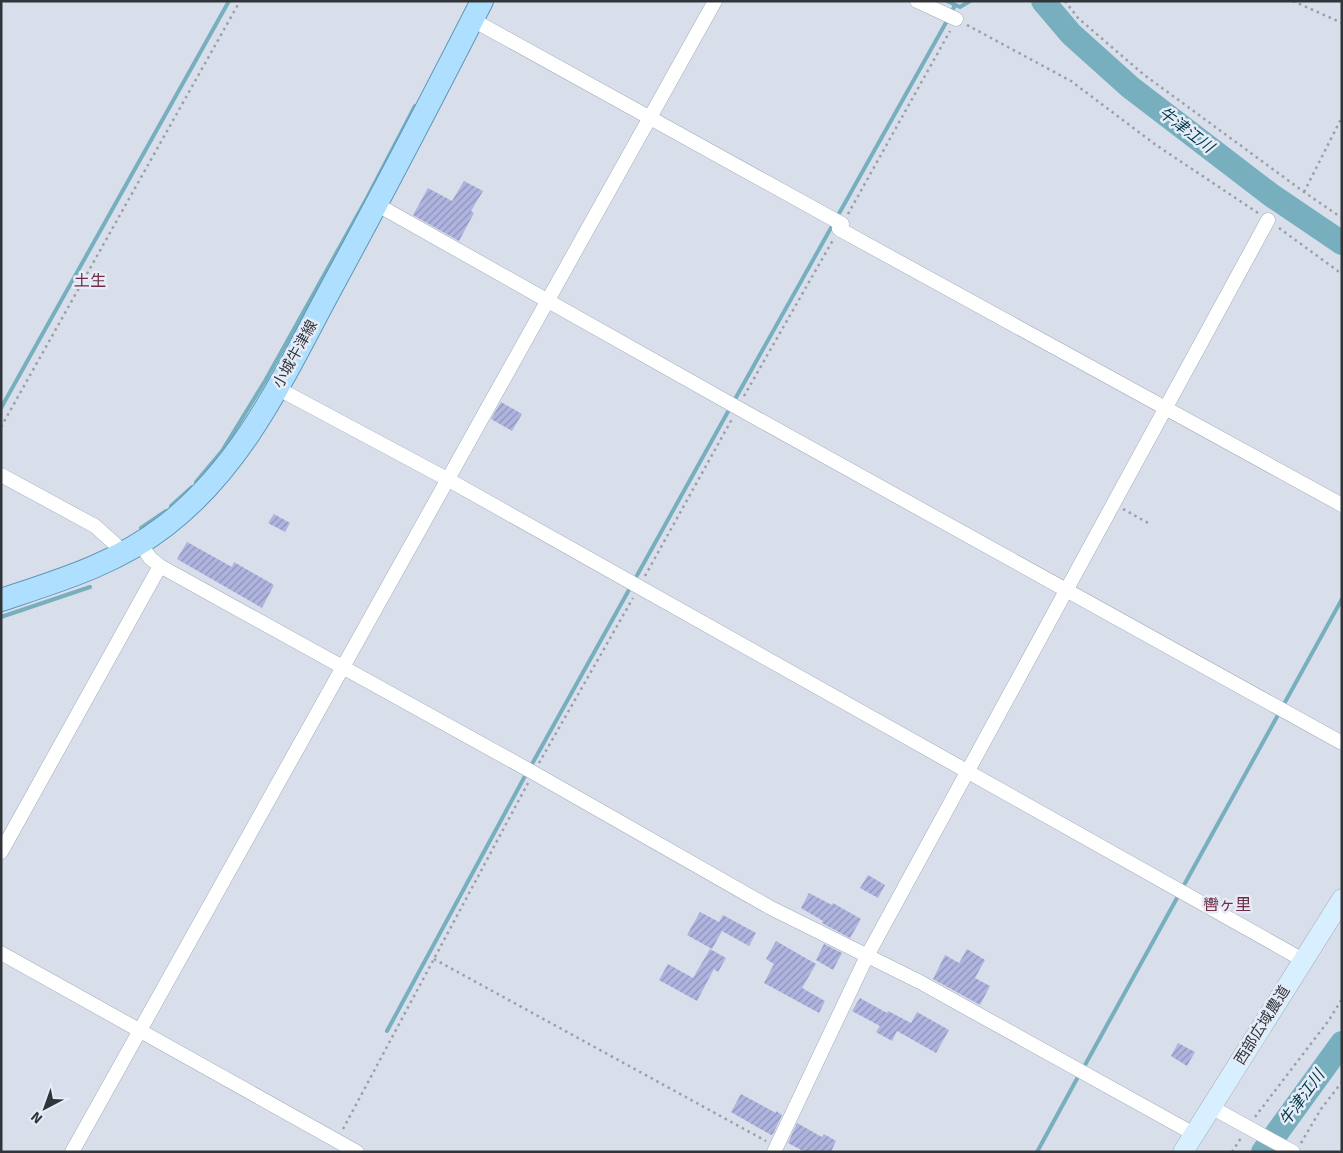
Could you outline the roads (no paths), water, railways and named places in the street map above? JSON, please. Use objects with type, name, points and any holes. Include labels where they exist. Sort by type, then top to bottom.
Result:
[{"type":"main road","name":"小城牛津線","points":[[1,600],[84,572],[131,549],[164,528],[204,492],[228,465],[250,434],[277,388],[478,10]]},
{"type":"street","points":[[72,1152],[715,1]]},
{"type":"street","points":[[917,1],[950,16]]},
{"type":"street","points":[[478,10],[650,117],[837,224],[1342,505]]},
{"type":"street","points":[[376,204],[1342,743]]},
{"type":"street","points":[[775,1150],[867,956],[966,772],[1167,409],[1268,220]]},
{"type":"street","points":[[277,388],[447,479],[1303,960]]},
{"type":"street","points":[[1,475],[95,526],[114,544],[131,549],[150,558],[160,566],[771,908],[920,982],[1194,1134]]},
{"type":"street","points":[[1,852],[160,566]]},
{"type":"street","name":"西部広域農道","points":[[1183,1152],[1342,899]]},
{"type":"street","points":[[1,952],[357,1152]]},
{"type":"street","points":[[1211,1107],[1248,1127],[1297,1147]]},
{"type":"waterway","points":[[1,408],[229,1]]},
{"type":"waterway","points":[[947,1],[960,7],[970,1]]},
{"type":"waterway","name":"牛津江川","points":[[1043,1],[1071,34],[1130,87],[1271,195],[1342,243]]},
{"type":"waterway","points":[[951,13],[955,5]]},
{"type":"waterway","points":[[734,401],[948,19]]},
{"type":"waterway","points":[[196,482],[222,451],[265,381],[367,198],[415,106]]},
{"type":"waterway","points":[[635,579],[730,408]]},
{"type":"waterway","points":[[171,506],[192,487]]},
{"type":"waterway","points":[[141,528],[166,511]]},
{"type":"waterway","points":[[1,617],[90,587]]},
{"type":"waterway","points":[[532,764],[630,588]]},
{"type":"waterway","points":[[1284,704],[1342,599]]},
{"type":"waterway","points":[[1184,885],[1278,715]]},
{"type":"waterway","points":[[387,1031],[525,776]]},
{"type":"waterway","points":[[1085,1065],[1177,898]]},
{"type":"waterway","name":"牛津江川","points":[[1263,1152],[1342,1043]]},
{"type":"waterway","points":[[1037,1152],[1079,1075]]},
{"type":"district","name":"土生","points":[[90,281]]},
{"type":"district","name":"轡ヶ里","points":[[1227,905]]}]
